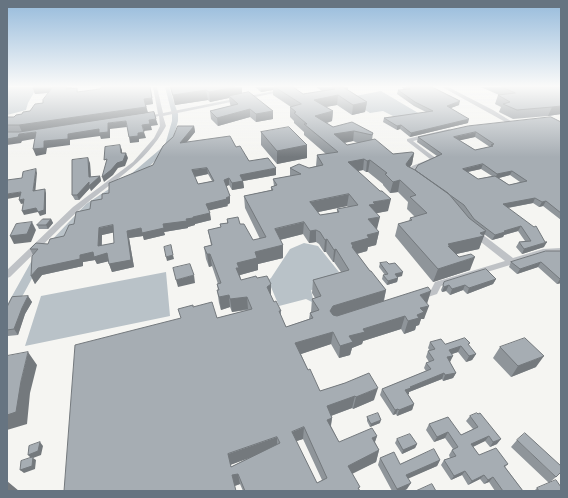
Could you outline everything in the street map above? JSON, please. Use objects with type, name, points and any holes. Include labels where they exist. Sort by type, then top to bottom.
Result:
[{"type":"street","points":[[7,275],[76,209],[143,155],[163,126],[163,110]]},
{"type":"street","points":[[139,118],[188,110]]},
{"type":"street","points":[[490,110],[514,123],[500,124]]},
{"type":"street","points":[[415,179],[408,176],[414,167],[434,159],[409,140],[455,130]]},
{"type":"street","points":[[468,227],[511,261]]},
{"type":"street","points":[[415,298],[434,292],[438,284],[543,252],[561,251]]},
{"type":"shaded area","points":[[7,110],[25,110],[7,115]]},
{"type":"shaded area","points":[[365,110],[414,110],[420,114],[397,118],[383,111],[370,113]]},
{"type":"shaded area","points":[[304,243],[318,246],[339,272],[318,282],[325,288],[311,290],[314,303],[306,299],[279,306],[268,280],[271,278],[290,249]]},
{"type":"shaded area","points":[[166,272],[170,316],[25,346],[41,296]]},
{"type":"building","points":[[123,110],[19,125],[7,125],[7,117],[14,117],[22,114],[23,112]]},
{"type":"building","points":[[213,110],[245,110],[217,118],[210,111]]},
{"type":"building","points":[[251,110],[273,111],[256,114]]},
{"type":"building","points":[[294,110],[332,110],[333,111],[315,116],[333,127],[352,122],[373,133],[372,135],[354,131],[334,134],[347,145],[375,139],[393,154],[414,153],[406,164],[407,166],[448,193],[469,218],[486,231],[480,233],[484,236],[448,244],[450,246],[448,246],[459,257],[471,254],[475,257],[438,269],[398,224],[412,220],[410,218],[427,213],[410,197],[416,195],[400,180],[393,182],[385,174],[387,173],[370,160],[367,161],[364,159],[348,162],[391,199],[373,202],[375,204],[369,205],[380,217],[368,219],[379,232],[367,235],[369,238],[351,243],[353,246],[352,247],[386,290],[333,306],[330,311],[333,315],[337,316],[428,287],[431,291],[420,295],[429,306],[420,308],[424,312],[417,315],[419,318],[408,321],[405,316],[363,329],[365,332],[349,336],[353,342],[340,346],[333,332],[295,343],[308,370],[310,369],[320,391],[369,373],[378,388],[327,406],[332,418],[327,420],[339,442],[372,428],[377,436],[372,438],[379,450],[348,466],[360,487],[358,488],[360,491],[245,491],[238,474],[232,475],[236,491],[64,491],[75,345],[181,318],[178,309],[193,305],[193,307],[212,302],[217,318],[252,309],[247,297],[230,299],[229,295],[219,297],[217,284],[221,283],[210,254],[207,254],[204,247],[212,245],[208,230],[221,227],[220,224],[228,223],[227,219],[238,217],[240,224],[244,224],[253,240],[266,237],[244,196],[273,190],[271,187],[277,185],[273,179],[301,174],[290,168],[299,164],[309,168],[323,165],[317,155],[338,152],[304,124],[307,124],[294,113],[296,112]],"holes":[[[349,194],[358,205],[337,209],[339,212],[320,215],[310,202]],[[304,222],[310,231],[316,230],[320,232],[325,240],[327,239],[334,250],[336,249],[349,270],[313,280],[321,296],[312,299],[319,310],[310,313],[313,318],[286,327],[279,311],[281,311],[276,301],[274,302],[267,287],[271,284],[267,276],[257,278],[256,276],[241,280],[236,268],[239,268],[237,263],[257,258],[255,252],[283,245],[275,229]],[[304,427],[327,478],[317,483],[292,432]],[[277,437],[280,443],[231,467],[228,454]]]},
{"type":"building","points":[[431,110],[454,110],[469,119],[411,133],[401,125],[397,126],[384,118],[433,111]]},
{"type":"building","points":[[154,112],[156,119],[149,120],[150,124],[142,125],[144,132],[138,133],[138,136],[129,137],[126,121],[108,123],[108,132],[99,133],[99,129],[68,134],[68,139],[44,141],[44,148],[33,149],[36,132],[19,134],[18,137],[7,139],[7,132],[19,132]]},
{"type":"building","points":[[551,117],[561,122],[561,213],[546,201],[542,202],[535,198],[503,204],[534,227],[536,226],[545,242],[547,242],[524,249],[519,242],[531,241],[521,226],[495,235],[474,219],[464,205],[415,170],[418,165],[442,154],[418,137],[468,126]],"holes":[[[476,132],[494,144],[491,145],[493,146],[475,150],[454,137]],[[483,164],[497,174],[512,171],[527,181],[509,185],[495,176],[478,179],[463,169]]]},
{"type":"building","points":[[178,126],[194,126],[180,143],[230,136],[236,147],[240,146],[249,161],[268,158],[276,168],[240,175],[243,181],[232,183],[229,178],[224,180],[230,196],[226,198],[227,199],[206,204],[210,213],[186,219],[187,221],[163,224],[164,228],[142,233],[141,228],[127,231],[131,260],[109,264],[107,253],[94,257],[93,252],[80,255],[80,259],[38,268],[31,276],[32,256],[38,249],[30,249],[36,243],[48,244],[50,239],[64,236],[69,225],[74,224],[76,212],[90,209],[91,201],[102,199],[102,194],[109,193],[109,183],[153,165],[163,146],[173,137]],"holes":[[[207,168],[214,181],[198,184],[192,170]],[[113,225],[114,243],[98,246],[99,228]]]},
{"type":"building","points":[[289,127],[307,145],[277,151],[261,132]]},
{"type":"building","points":[[120,145],[121,153],[126,153],[123,161],[117,163],[102,177],[107,159],[104,160],[105,147]]},
{"type":"building","points":[[88,158],[89,177],[100,176],[89,186],[89,182],[77,195],[72,195],[72,160]]},
{"type":"building","points":[[36,169],[33,191],[45,189],[44,210],[38,212],[36,208],[22,211],[24,199],[19,200],[21,192],[7,194],[7,180],[22,178],[23,172]]},
{"type":"building","points":[[43,219],[51,219],[46,225],[37,225]]},
{"type":"building","points":[[32,222],[27,234],[10,236],[16,224]]},
{"type":"building","points":[[171,245],[173,255],[166,257],[164,247]]},
{"type":"building","points":[[546,251],[561,251],[561,279],[541,262],[520,269],[511,262]]},
{"type":"building","points":[[387,262],[389,264],[395,263],[403,272],[395,274],[398,278],[388,281],[383,275],[388,274],[380,263]]},
{"type":"building","points":[[190,264],[194,275],[176,280],[173,268]]},
{"type":"building","points":[[486,269],[496,279],[469,288],[465,285],[452,289],[449,285],[444,287],[443,285],[444,282]]},
{"type":"building","points":[[28,296],[14,329],[7,330],[7,307],[12,297]]},
{"type":"building","points":[[465,338],[470,343],[468,344],[476,354],[469,356],[461,346],[449,350],[453,356],[447,357],[456,373],[445,375],[444,373],[405,390],[414,404],[399,410],[395,410],[382,389],[431,369],[426,363],[434,360],[428,351],[435,349],[430,342],[441,339],[445,344]]},
{"type":"building","points":[[525,338],[544,356],[518,366],[500,347]]},
{"type":"building","points":[[28,352],[16,412],[7,415],[7,356]]},
{"type":"building","points":[[378,413],[381,420],[371,424],[367,417]]},
{"type":"building","points":[[480,413],[501,439],[493,442],[489,436],[471,444],[479,455],[496,448],[508,464],[504,466],[523,491],[503,491],[493,477],[488,480],[484,475],[472,481],[465,471],[454,476],[444,460],[456,456],[452,450],[458,447],[448,432],[437,437],[429,424],[448,417],[461,435],[478,427],[470,416]]},
{"type":"building","points":[[525,433],[561,466],[561,472],[556,477],[517,440]]},
{"type":"building","points":[[410,434],[417,444],[403,450],[397,439]]},
{"type":"building","points":[[40,442],[38,451],[28,455],[29,446]]},
{"type":"building","points":[[434,449],[440,460],[406,475],[411,483],[397,489],[380,458],[394,452],[400,464]]},
{"type":"building","points":[[33,457],[32,466],[20,470],[21,461]]},
{"type":"building","points":[[556,480],[561,487],[561,491],[539,491],[537,488]]},
{"type":"building","points":[[432,484],[436,491],[416,491]]},
{"type":"waterway","points":[[134,176],[168,146],[175,121],[174,110]]},
{"type":"waterway","points":[[52,245],[89,206],[112,191]]},
{"type":"waterway","points":[[7,314],[37,260]]}]
